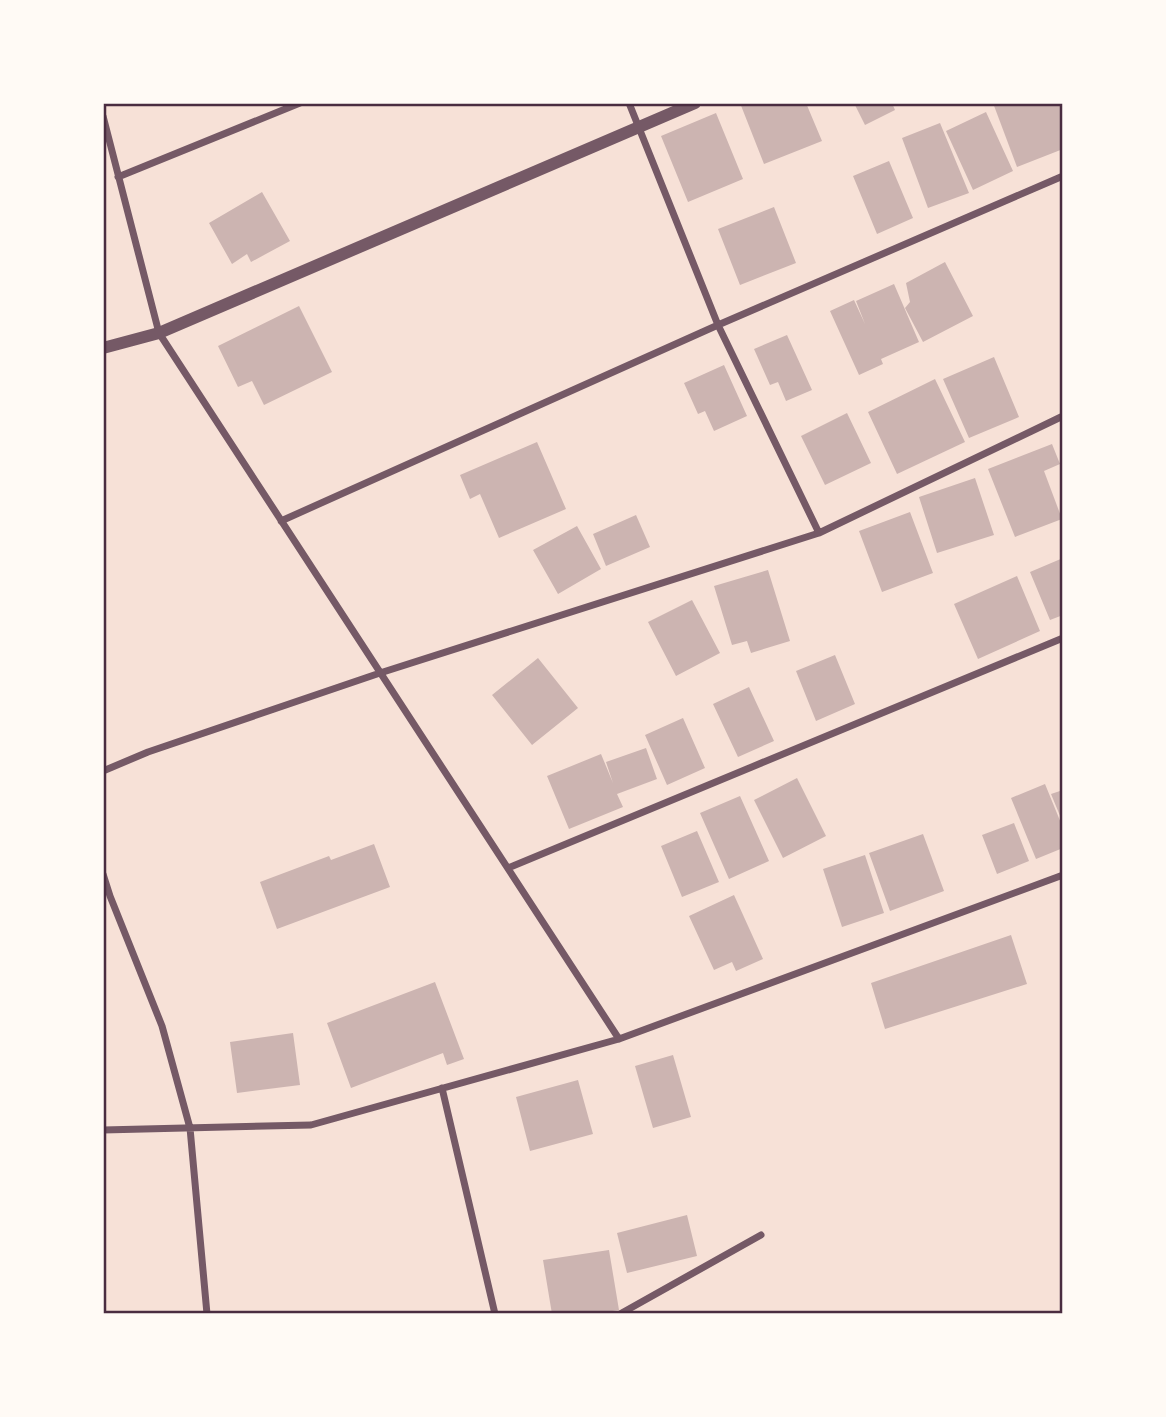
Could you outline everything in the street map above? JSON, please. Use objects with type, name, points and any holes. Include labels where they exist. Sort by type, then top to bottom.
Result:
[{"type":"street","points":[[117,177],[300,103]]},
{"type":"street","points":[[629,103],[718,325],[819,533]]},
{"type":"street","points":[[103,348],[159,333],[695,103]]},
{"type":"street","points":[[103,116],[159,333],[619,1039]]},
{"type":"street","points":[[281,521],[718,325],[1063,176]]},
{"type":"street","points":[[103,771],[148,752],[380,673],[819,533],[1063,416]]},
{"type":"street","points":[[508,868],[1063,638]]},
{"type":"street","points":[[103,874],[162,1026],[190,1128],[207,1314]]},
{"type":"street","points":[[103,1130],[311,1125],[619,1039],[1063,875]]},
{"type":"street","points":[[442,1088],[495,1314]]},
{"type":"street","points":[[620,1314],[761,1235]]},
{"type":"building","points":[[740,103],[806,103],[822,141],[764,164]]},
{"type":"building","points":[[854,103],[892,103],[895,110],[865,125]]},
{"type":"building","points":[[993,103],[1063,103],[1063,149],[1017,167]]},
{"type":"building","points":[[986,112],[1013,171],[973,190],[946,131]]},
{"type":"building","points":[[716,113],[743,179],[688,202],[661,136]]},
{"type":"building","points":[[940,123],[969,193],[928,208],[902,138]]},
{"type":"building","points":[[889,161],[913,218],[877,234],[853,176]]},
{"type":"building","points":[[262,192],[290,241],[251,262],[247,254],[232,264],[209,223]]},
{"type":"building","points":[[774,207],[796,263],[740,285],[718,229]]},
{"type":"building","points":[[945,262],[973,316],[923,342],[905,308],[910,302],[906,283]]},
{"type":"building","points":[[894,284],[919,342],[881,359],[883,364],[859,375],[830,311],[854,300],[865,324],[856,301]]},
{"type":"building","points":[[299,306],[332,372],[264,405],[252,381],[238,387],[218,346]]},
{"type":"building","points":[[787,335],[812,390],[786,401],[778,382],[770,385],[754,349]]},
{"type":"building","points":[[994,357],[1019,417],[969,438],[943,379]]},
{"type":"building","points":[[724,365],[747,416],[714,431],[705,411],[698,414],[684,383]]},
{"type":"building","points":[[935,379],[965,442],[897,474],[868,412]]},
{"type":"building","points":[[847,413],[871,463],[825,485],[801,436]]},
{"type":"building","points":[[537,442],[566,509],[499,538],[480,494],[470,499],[460,475]]},
{"type":"building","points":[[1052,444],[1060,464],[1044,471],[1062,519],[1015,537],[988,469]]},
{"type":"building","points":[[975,478],[994,535],[937,553],[919,497]]},
{"type":"building","points":[[910,512],[933,573],[882,592],[859,531]]},
{"type":"building","points":[[636,515],[650,547],[606,566],[593,534]]},
{"type":"building","points":[[577,526],[601,569],[558,594],[533,550]]},
{"type":"building","points":[[1063,558],[1063,615],[1050,620],[1030,572]]},
{"type":"building","points":[[768,570],[790,641],[751,653],[747,641],[732,645],[714,586]]},
{"type":"building","points":[[1017,576],[1040,631],[978,659],[954,604]]},
{"type":"building","points":[[692,600],[720,653],[676,676],[648,622]]},
{"type":"building","points":[[835,655],[855,704],[816,721],[796,671]]},
{"type":"building","points":[[538,658],[578,708],[532,745],[492,695]]},
{"type":"building","points":[[749,687],[774,741],[738,757],[713,704]]},
{"type":"building","points":[[683,718],[705,768],[667,785],[645,735]]},
{"type":"building","points":[[646,748],[657,779],[617,794],[623,807],[569,829],[547,776],[601,754],[613,783],[606,762]]},
{"type":"building","points":[[797,778],[826,836],[783,858],[754,800]]},
{"type":"building","points":[[1045,784],[1063,828],[1063,848],[1036,859],[1011,798]]},
{"type":"building","points":[[1063,790],[1063,823],[1051,794]]},
{"type":"building","points":[[740,796],[769,861],[729,879],[700,813]]},
{"type":"building","points":[[1014,823],[1029,861],[997,874],[982,835]]},
{"type":"building","points":[[697,831],[719,882],[682,897],[661,846]]},
{"type":"building","points":[[923,834],[944,891],[890,911],[869,853]]},
{"type":"building","points":[[374,844],[390,887],[277,929],[260,882],[329,856],[331,860]]},
{"type":"building","points":[[865,855],[884,913],[842,927],[823,869]]},
{"type":"building","points":[[734,895],[763,959],[736,971],[732,962],[714,970],[689,916]]},
{"type":"building","points":[[1011,935],[1027,984],[885,1029],[871,983]]},
{"type":"building","points":[[435,982],[464,1059],[447,1065],[443,1053],[351,1088],[327,1023]]},
{"type":"building","points":[[293,1033],[300,1085],[237,1093],[230,1042]]},
{"type":"building","points":[[673,1055],[691,1117],[653,1128],[635,1066]]},
{"type":"building","points":[[578,1080],[593,1134],[530,1151],[516,1097]]},
{"type":"building","points":[[687,1215],[697,1256],[627,1273],[617,1233]]},
{"type":"building","points":[[609,1250],[619,1310],[593,1314],[552,1314],[543,1260]]}]
